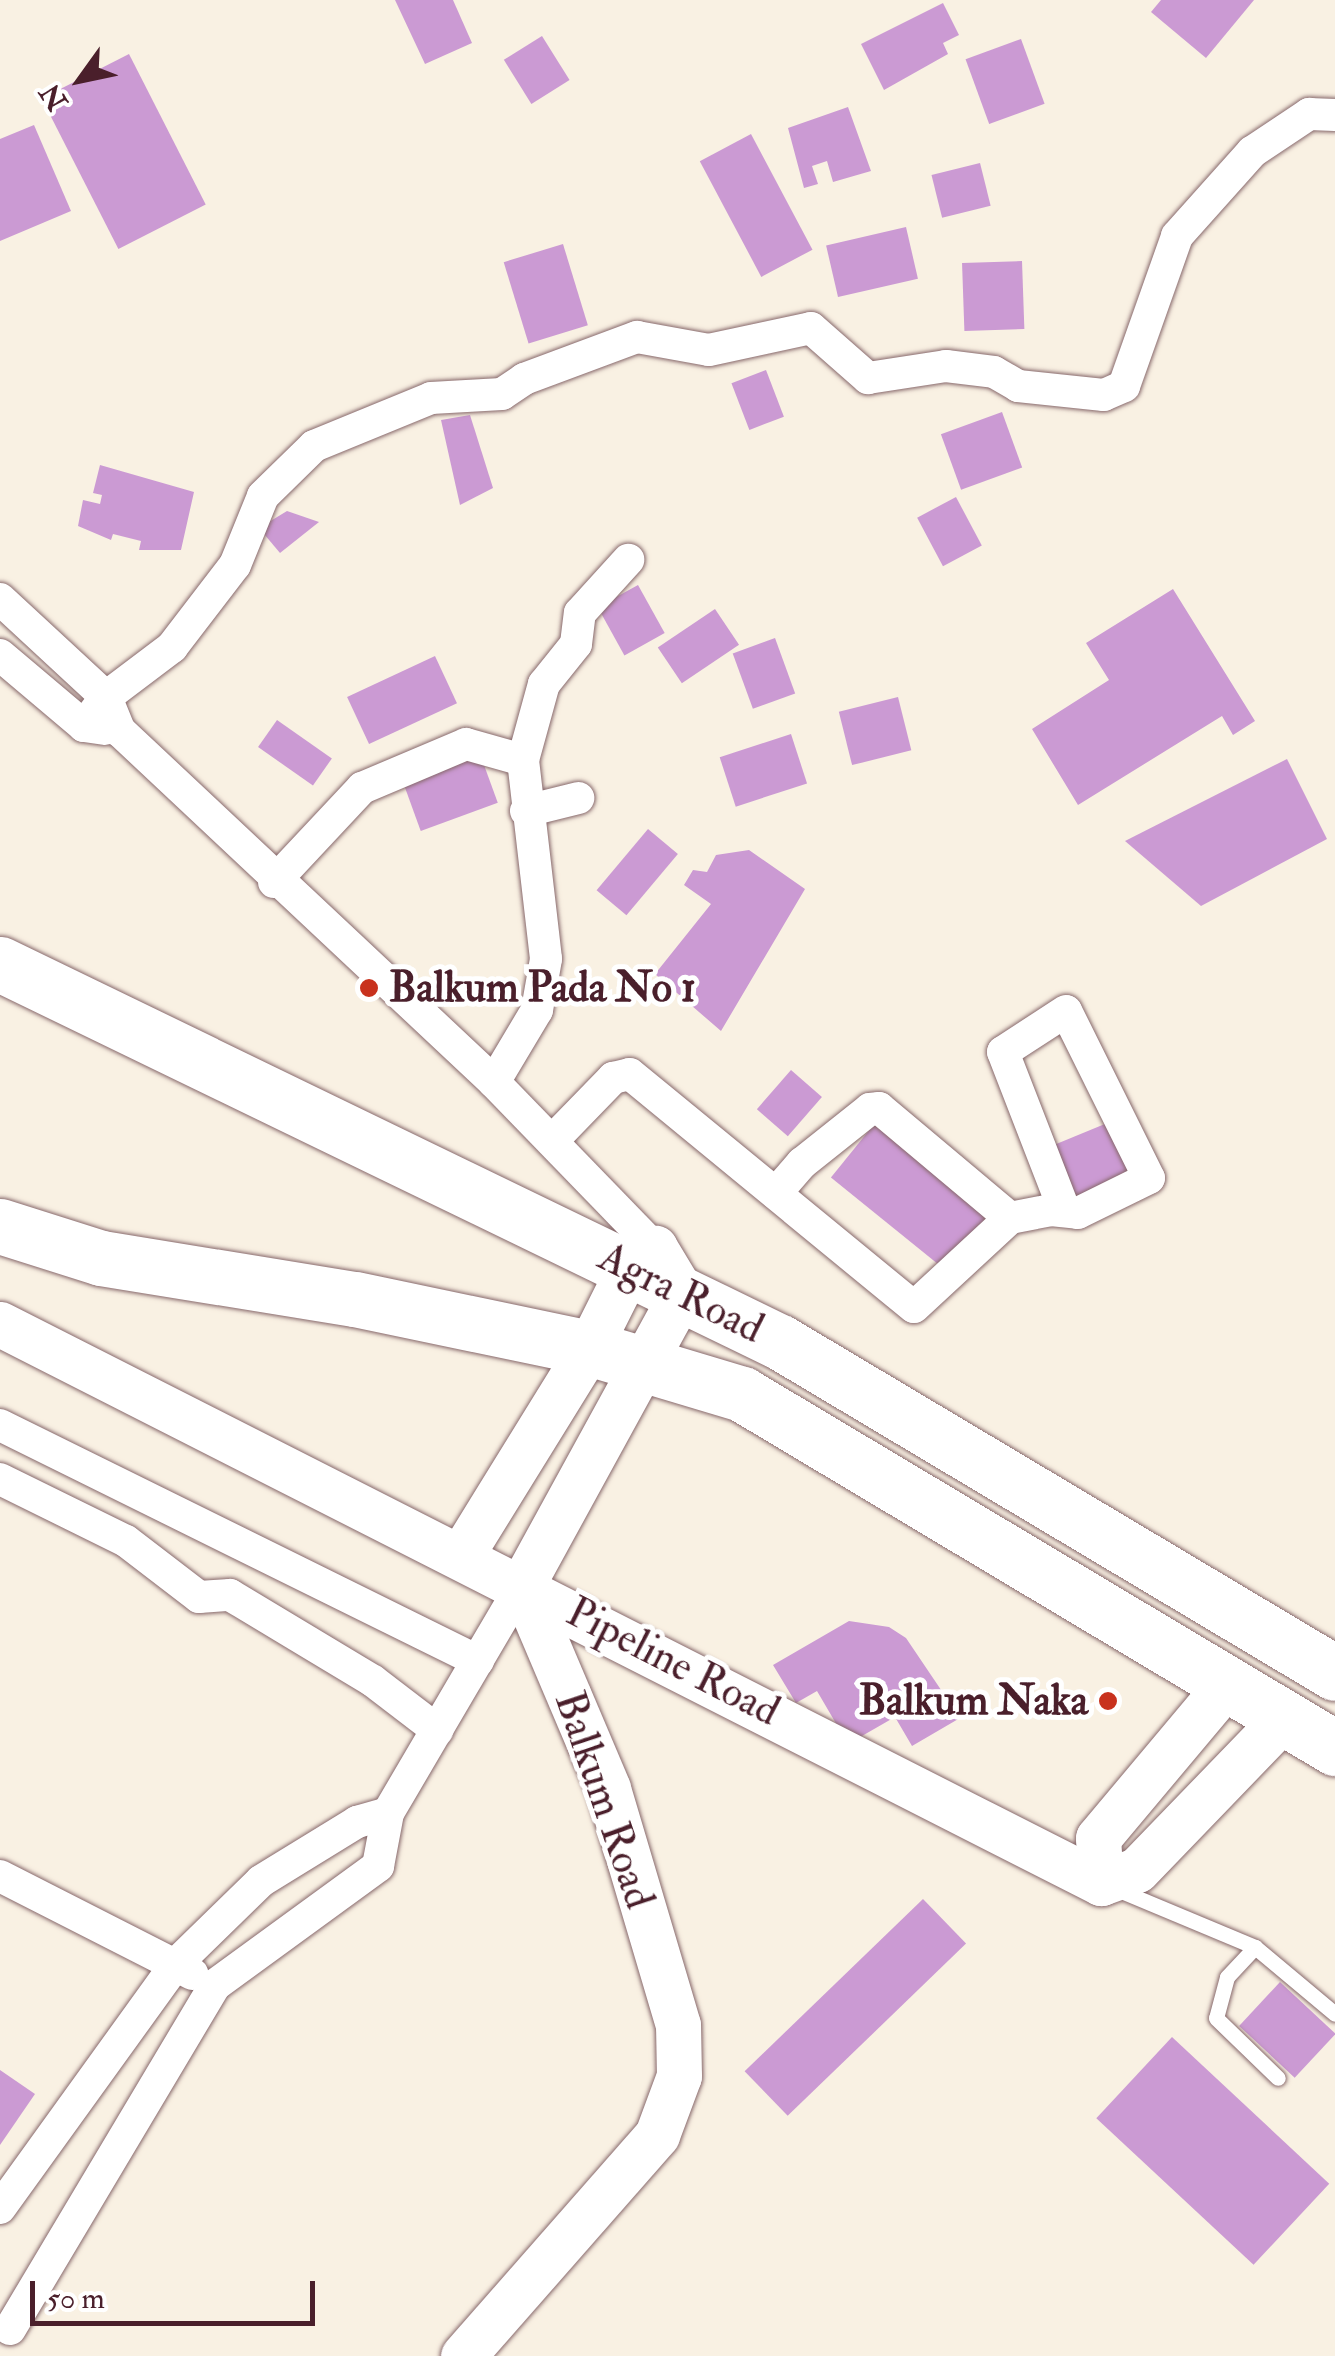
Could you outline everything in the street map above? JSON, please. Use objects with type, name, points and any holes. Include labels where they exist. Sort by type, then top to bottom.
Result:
[{"type":"highway","name":"Agra Road","points":[[0,964],[656,1270],[1335,1673]]},
{"type":"highway","name":"Agra Road","points":[[0,1226],[101,1258],[355,1299],[589,1348],[645,1368],[742,1394],[1335,1748]]},
{"type":"street","points":[[84,726],[106,697],[172,647],[235,564],[263,496],[314,446],[430,398],[502,394],[524,379],[637,337],[709,350],[811,328],[868,378],[946,366],[994,372],[1018,386],[1104,395],[1124,386],[1177,236],[1252,152],[1309,114],[1335,114]]},
{"type":"street","points":[[494,1082],[537,1010],[546,960],[523,760],[544,684],[576,644],[580,613],[628,560]]},
{"type":"street","points":[[0,598],[106,697],[120,731],[274,882],[494,1082],[552,1141],[656,1270],[645,1368],[388,1814],[378,1866],[215,1985],[7,2330]]},
{"type":"street","points":[[0,654],[84,726],[120,731]]},
{"type":"street","points":[[274,882],[362,788],[466,744],[523,760]]},
{"type":"street","points":[[526,811],[578,798]]},
{"type":"street","points":[[552,1141],[613,1078],[630,1074],[914,1307],[1010,1218],[1064,1209],[1078,1213],[1150,1172],[1066,1011],[1003,1052],[1064,1209]]},
{"type":"street","points":[[776,1193],[816,1152],[870,1109],[879,1108],[1010,1218]]},
{"type":"street","points":[[462,1554],[589,1348],[656,1270]]},
{"type":"street","name":"Pipeline Road","points":[[0,1324],[522,1584],[1101,1883]]},
{"type":"street","points":[[0,1425],[478,1661]]},
{"type":"street","points":[[0,1479],[126,1541],[199,1598],[230,1595],[373,1681],[437,1730]]},
{"type":"street","name":"Balkum Road","points":[[464,2356],[657,2136],[680,2076],[678,2025],[608,1788],[522,1584]]},
{"type":"street","points":[[1227,1684],[1098,1838],[1101,1883],[1137,1870],[1284,1718]]},
{"type":"street","points":[[0,2208],[174,1965],[283,1867],[357,1822],[388,1814]]},
{"type":"street","points":[[283,1867],[313,1911]]},
{"type":"street","points":[[0,1876],[215,1985]]},
{"type":"lane","name":"Pipeline Road","points":[[1101,1883],[1255,1947],[1335,2014]]},
{"type":"lane","points":[[1255,1947],[1226,1977],[1216,2018],[1278,2078]]},
{"type":"building","points":[[395,0],[453,0],[472,43],[425,64]]},
{"type":"building","points":[[1161,0],[1254,0],[1206,58],[1151,12]]},
{"type":"building","points":[[943,3],[959,35],[943,43],[948,54],[884,90],[861,44]]},
{"type":"building","points":[[542,36],[570,80],[531,104],[504,60]]},
{"type":"building","points":[[1021,39],[1045,104],[989,124],[966,59]]},
{"type":"building","points":[[129,54],[206,205],[118,249],[42,98]]},
{"type":"building","points":[[848,107],[871,171],[833,182],[827,161],[812,166],[818,184],[804,188],[788,128]]},
{"type":"building","points":[[34,125],[71,211],[0,241],[0,139]]},
{"type":"building","points":[[751,134],[813,250],[761,277],[700,161]]},
{"type":"building","points":[[980,163],[991,206],[942,218],[931,175]]},
{"type":"building","points":[[906,227],[918,279],[838,297],[826,245]]},
{"type":"building","points":[[563,244],[588,325],[529,343],[504,262]]},
{"type":"building","points":[[1022,261],[1024,329],[964,331],[962,263]]},
{"type":"building","points":[[766,370],[784,417],[749,430],[731,383]]},
{"type":"building","points":[[1002,412],[1022,467],[961,490],[941,434]]},
{"type":"building","points":[[470,415],[493,488],[460,505],[441,420]]},
{"type":"building","points":[[100,465],[194,492],[181,550],[139,550],[141,541],[113,534],[111,540],[78,526],[83,500],[100,504],[102,495],[93,493]]},
{"type":"building","points":[[956,497],[982,546],[943,566],[917,518]]},
{"type":"building","points":[[287,511],[319,522],[280,553],[259,528]]},
{"type":"building","points":[[638,585],[665,633],[624,655],[598,607]]},
{"type":"building","points":[[1173,589],[1255,721],[1233,735],[1222,716],[1078,805],[1032,729],[1109,680],[1086,643]]},
{"type":"building","points":[[715,609],[739,645],[682,683],[658,648]]},
{"type":"building","points":[[775,638],[795,693],[753,709],[733,653]]},
{"type":"building","points":[[435,656],[457,703],[369,744],[347,697]]},
{"type":"building","points":[[898,697],[911,750],[852,765],[839,712]]},
{"type":"building","points":[[277,720],[332,758],[313,785],[258,747]]},
{"type":"building","points":[[791,734],[807,783],[736,807],[720,757]]},
{"type":"building","points":[[480,754],[498,803],[421,831],[403,782]]},
{"type":"building","points":[[1287,759],[1327,839],[1201,906],[1125,841]]},
{"type":"building","points":[[648,829],[678,854],[626,915],[597,890]]},
{"type":"building","points":[[749,850],[805,889],[721,1031],[655,974],[711,904],[684,885],[693,870],[707,872],[716,855]]},
{"type":"building","points":[[791,1070],[822,1097],[788,1136],[757,1109]]},
{"type":"building","points":[[1117,1119],[1145,1172],[1074,1199],[1049,1147]]},
{"type":"building","points":[[875,1123],[988,1215],[944,1269],[831,1177]]},
{"type":"building","points":[[849,1621],[889,1627],[906,1638],[960,1718],[912,1746],[895,1717],[848,1744],[817,1691],[796,1703],[773,1665]]},
{"type":"building","points":[[923,1899],[966,1944],[788,2116],[745,2071]]},
{"type":"building","points":[[1280,1982],[1335,2033],[1295,2078],[1239,2026]]},
{"type":"building","points":[[1172,2037],[1329,2184],[1254,2265],[1096,2118]]},
{"type":"building","points":[[0,2070],[35,2094],[0,2145]]},
{"type":"place","name":"Balkum Pada No 1","points":[[369,988]]},
{"type":"place","name":"Balkum Naka","points":[[1108,1701]]}]
